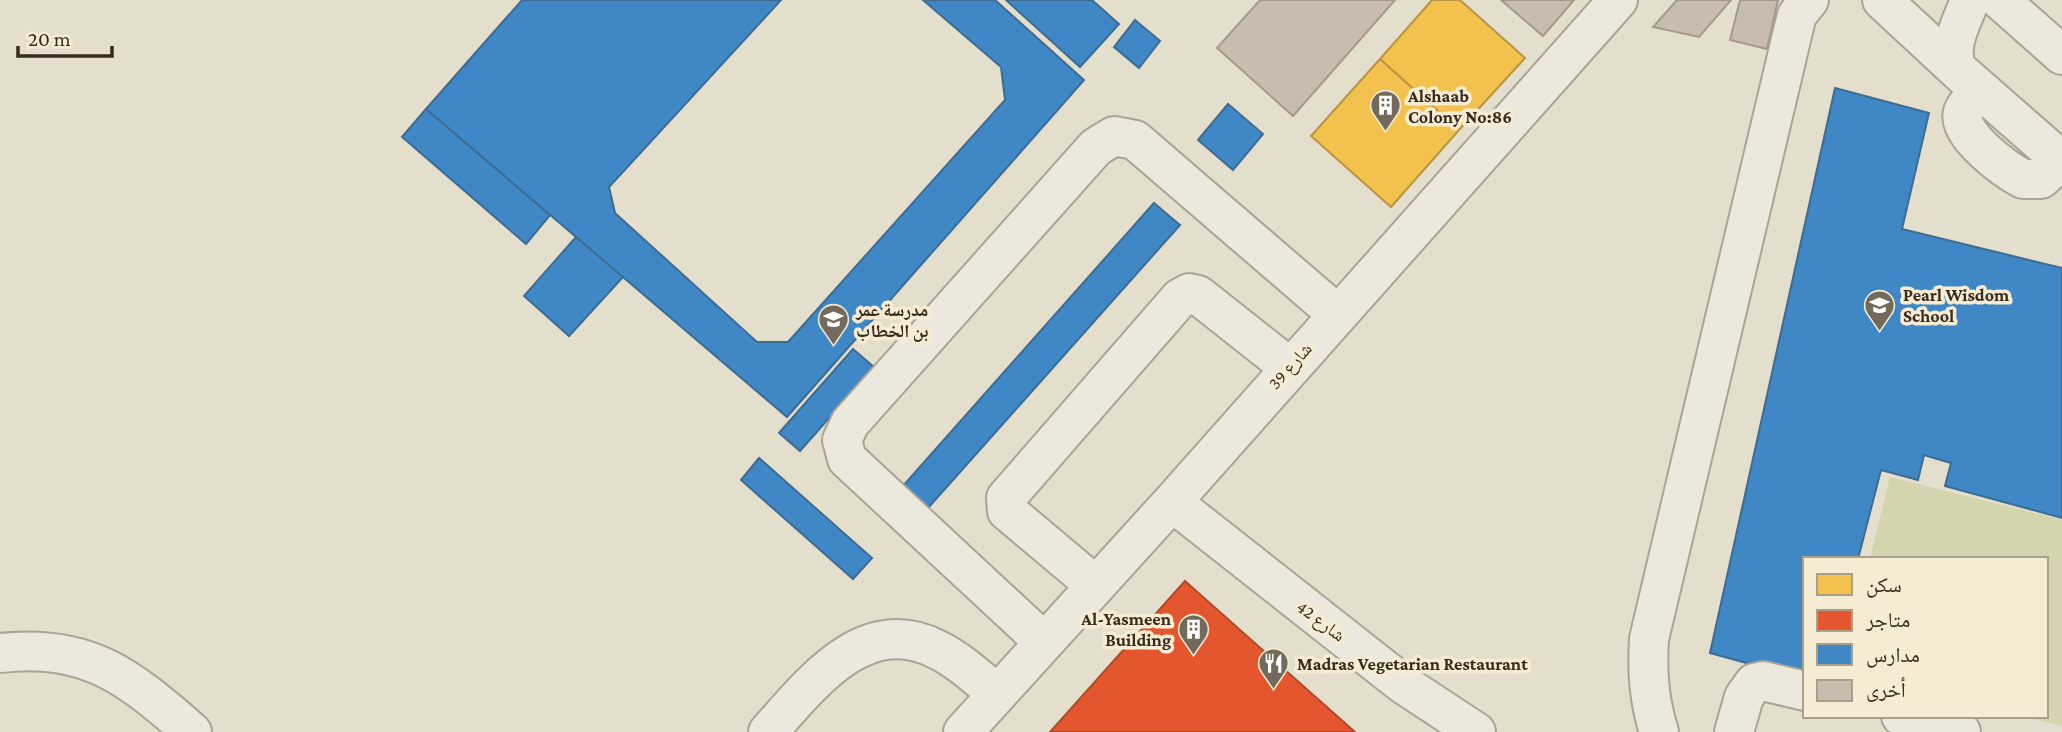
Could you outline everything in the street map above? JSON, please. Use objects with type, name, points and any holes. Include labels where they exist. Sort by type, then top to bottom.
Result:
[{"type":"street","name":"شارع 39","points":[[963,732],[1172,502],[1289,367],[1618,0]]},
{"type":"street","points":[[1659,732],[1652,709],[1647,674],[1649,639],[1797,15],[1809,0]]},
{"type":"street","points":[[1882,0],[1971,83]]},
{"type":"street","points":[[1970,0],[1953,51],[1953,60],[1971,83]]},
{"type":"street","points":[[2000,0],[2062,55]]},
{"type":"street","points":[[1971,83],[1962,121],[1969,136],[2023,179],[2040,178],[2062,160]]},
{"type":"street","points":[[1044,642],[847,459],[842,440],[850,423],[1096,147],[1114,136],[1135,140],[1337,314]]},
{"type":"street","points":[[1095,585],[1007,511],[1006,498],[1180,299],[1189,293],[1198,295],[1289,367]]},
{"type":"street","name":"شارع 42","points":[[1172,502],[1403,684],[1476,732]]},
{"type":"street","points":[[768,732],[832,663],[855,648],[881,640],[908,640],[935,648],[958,662],[997,694]]},
{"type":"street","points":[[0,653],[34,649],[81,657],[125,677],[192,732]]},
{"type":"street","points":[[1734,732],[1744,697],[1754,683],[1763,681],[1803,691]]},
{"type":"street","points":[[1908,718],[1961,732]]},
{"type":"green space","points":[[1890,477],[2062,520],[2062,726],[2031,718],[2048,718],[2048,557],[1870,557]]},
{"type":"building: سكن","points":[[1432,0],[1460,0],[1525,58],[1459,130],[1380,59]]},
{"type":"building: سكن","name":"Alshaab Colony No:86","points":[[1380,59],[1459,130],[1391,207],[1311,136]]},
{"type":"building: متاجر","name":"Al-Yasmeen Building","points":[[1185,581],[1355,732],[1050,732]]},
{"type":"building: مدارس","points":[[522,0],[781,0],[609,187],[615,213],[757,342],[788,342],[1005,100],[1001,67],[923,0],[995,0],[1084,80],[787,417],[426,109]]},
{"type":"building: مدارس","points":[[1006,0],[1092,0],[1119,24],[1080,67]]},
{"type":"building: مدارس","points":[[1135,20],[1160,41],[1139,68],[1114,47]]},
{"type":"building: مدارس","points":[[1835,88],[1929,113],[1902,229],[2062,268],[2062,518],[1945,486],[1951,463],[1924,455],[1918,480],[1881,470],[1859,557],[1803,557],[1803,678],[1710,653]]},
{"type":"building: مدارس","points":[[1228,104],[1263,134],[1233,170],[1198,140]]},
{"type":"building: مدارس","points":[[426,109],[550,215],[526,244],[402,137]]},
{"type":"building: مدارس","points":[[1154,203],[1180,225],[928,508],[903,486]]},
{"type":"building: مدارس","points":[[576,237],[623,277],[569,336],[524,296]]},
{"type":"building: مدارس","points":[[853,349],[874,367],[800,451],[779,433]]},
{"type":"building: مدارس","points":[[759,458],[872,558],[853,579],[741,480]]},
{"type":"building: أخرى","points":[[1260,0],[1395,0],[1293,116],[1217,48]]},
{"type":"building: أخرى","points":[[1501,0],[1574,0],[1543,36]]},
{"type":"building: أخرى","points":[[1677,0],[1731,0],[1699,37],[1653,27]]},
{"type":"building: أخرى","points":[[1740,0],[1778,0],[1767,49],[1730,40]]},
{"type":"place","name":"Alshaab Colony No:86","points":[[1385,133]]},
{"type":"place","name":"Pearl Wisdom School","points":[[1880,332]]},
{"type":"place","name":"مدرسة عمر بن الخطاب","points":[[833,347]]},
{"type":"place","name":"Al-Yasmeen Building","points":[[1194,656]]},
{"type":"place","name":"Madras Vegetarian Restaurant","points":[[1274,691]]}]
